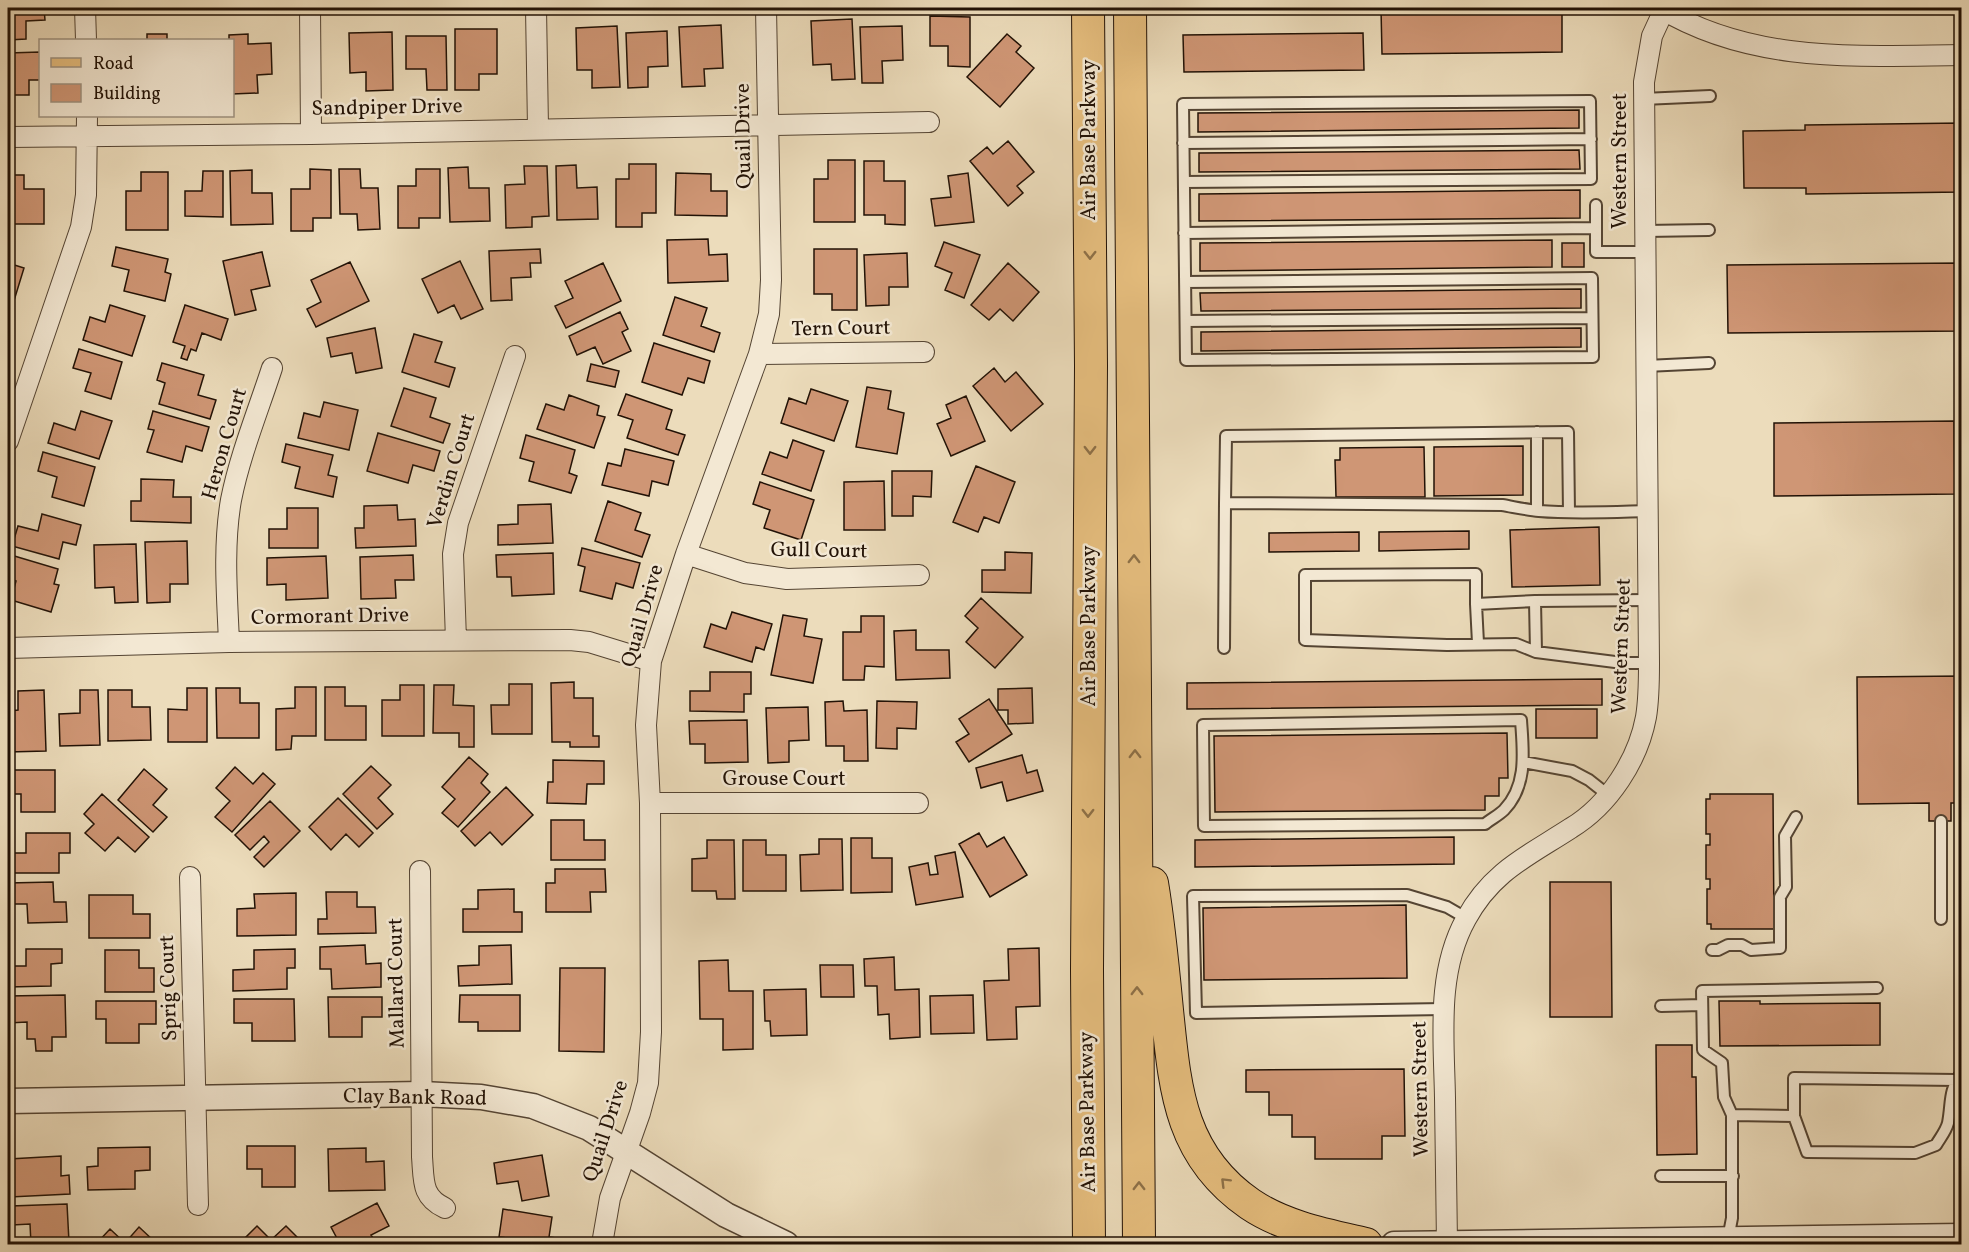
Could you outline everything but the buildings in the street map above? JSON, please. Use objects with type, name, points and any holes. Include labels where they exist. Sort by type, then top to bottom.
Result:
[{"type":"main road","name":"Air Base Parkway","points":[[1088,8],[1091,355],[1087,958],[1089,1245]]},
{"type":"main road","name":"Air Base Parkway","points":[[1130,8],[1139,1245]]},
{"type":"main road","points":[[1136,794],[1158,920],[1174,1075],[1179,1102],[1190,1134],[1203,1158],[1224,1183],[1250,1204],[1272,1216],[1310,1230],[1366,1245]]},
{"type":"street","points":[[86,8],[86,39]]},
{"type":"street","points":[[310,8],[311,134]]},
{"type":"street","points":[[536,8],[538,128]]},
{"type":"street","name":"Quail Drive","points":[[602,1245],[610,1198],[648,1083],[651,1032],[650,804],[646,725],[651,661],[686,554],[759,354],[769,314],[771,280],[766,8]]},
{"type":"street","points":[[1663,8],[1700,27],[1743,42],[1785,52],[1825,56],[1962,55]]},
{"type":"street","name":"Western Street","points":[[1447,1244],[1444,1009],[1449,960],[1466,918],[1502,873],[1524,856],[1574,827],[1608,795],[1624,774],[1645,720],[1649,693],[1649,600],[1643,99],[1645,69],[1652,36],[1663,8]]},
{"type":"street","points":[[8,441],[81,227],[86,195],[87,117]]},
{"type":"street","name":"Sandpiper Drive","points":[[8,137],[311,134],[929,122]]},
{"type":"street","name":"Tern Court","points":[[759,354],[924,352]]},
{"type":"street","name":"Verdin Court","points":[[456,640],[453,554],[458,522],[514,356]]},
{"type":"street","name":"Heron Court","points":[[229,642],[226,548],[231,500],[272,368]]},
{"type":"street","name":"Gull Court","points":[[686,554],[746,573],[787,579],[919,575]]},
{"type":"street","name":"Cormorant Drive","points":[[8,648],[229,642],[570,640],[589,642],[651,661]]},
{"type":"street","name":"Grouse Court","points":[[650,804],[918,803]]},
{"type":"street","name":"Mallard Court","points":[[420,871],[424,1189],[434,1203],[445,1208]]},
{"type":"street","name":"Sprig Court","points":[[190,877],[198,1205]]},
{"type":"street","name":"Clay Bank Road","points":[[8,1101],[423,1094],[481,1097],[533,1106],[589,1128],[726,1215],[786,1245]]},
{"type":"street","points":[[1394,1245],[1727,1242],[1962,1236]]},
{"type":"lane","points":[[1643,99],[1710,96]]},
{"type":"lane","points":[[1184,182],[1591,179],[1590,101],[1183,104],[1184,233],[1186,360],[1593,357],[1592,278],[1185,282]]},
{"type":"lane","points":[[1183,143],[1591,139]]},
{"type":"lane","points":[[1596,205],[1596,252],[1645,252]]},
{"type":"lane","points":[[1184,233],[1596,228]]},
{"type":"lane","points":[[1645,231],[1709,230]]},
{"type":"lane","points":[[1186,321],[1592,318]]},
{"type":"lane","points":[[1646,366],[1709,363]]},
{"type":"lane","points":[[1537,432],[1538,511]]},
{"type":"lane","points":[[1224,648],[1226,436],[1568,432],[1569,512]]},
{"type":"lane","points":[[1225,503],[1502,505],[1538,511],[1648,511]]},
{"type":"lane","points":[[1478,644],[1476,574],[1305,575],[1305,640],[1447,645],[1516,644],[1536,652],[1623,663],[1649,663]]},
{"type":"lane","points":[[1476,604],[1649,600]]},
{"type":"lane","points":[[1535,601],[1536,652]]},
{"type":"lane","points":[[1521,720],[1523,762],[1519,789],[1504,810],[1485,824],[1204,826],[1203,724],[1521,720]]},
{"type":"lane","points":[[1523,762],[1572,771],[1589,780],[1608,795]]},
{"type":"lane","points":[[1712,950],[1728,945],[1742,945],[1751,950],[1780,948],[1780,897],[1786,887],[1785,836],[1796,817]]},
{"type":"lane","points":[[1941,821],[1941,919]]},
{"type":"lane","points":[[1444,1009],[1196,1013],[1193,896],[1407,895],[1447,907],[1466,918]]},
{"type":"lane","points":[[1727,1242],[1732,1218],[1732,1115],[1724,1097],[1722,1063],[1703,1050],[1702,991],[1876,988]]},
{"type":"lane","points":[[1661,1006],[1702,1005]]},
{"type":"lane","points":[[1959,1076],[1949,1102],[1947,1126],[1936,1145],[1915,1153],[1807,1152],[1794,1116],[1794,1078],[1959,1076]]},
{"type":"lane","points":[[1732,1115],[1794,1116]]},
{"type":"lane","points":[[1661,1176],[1733,1176]]}]
